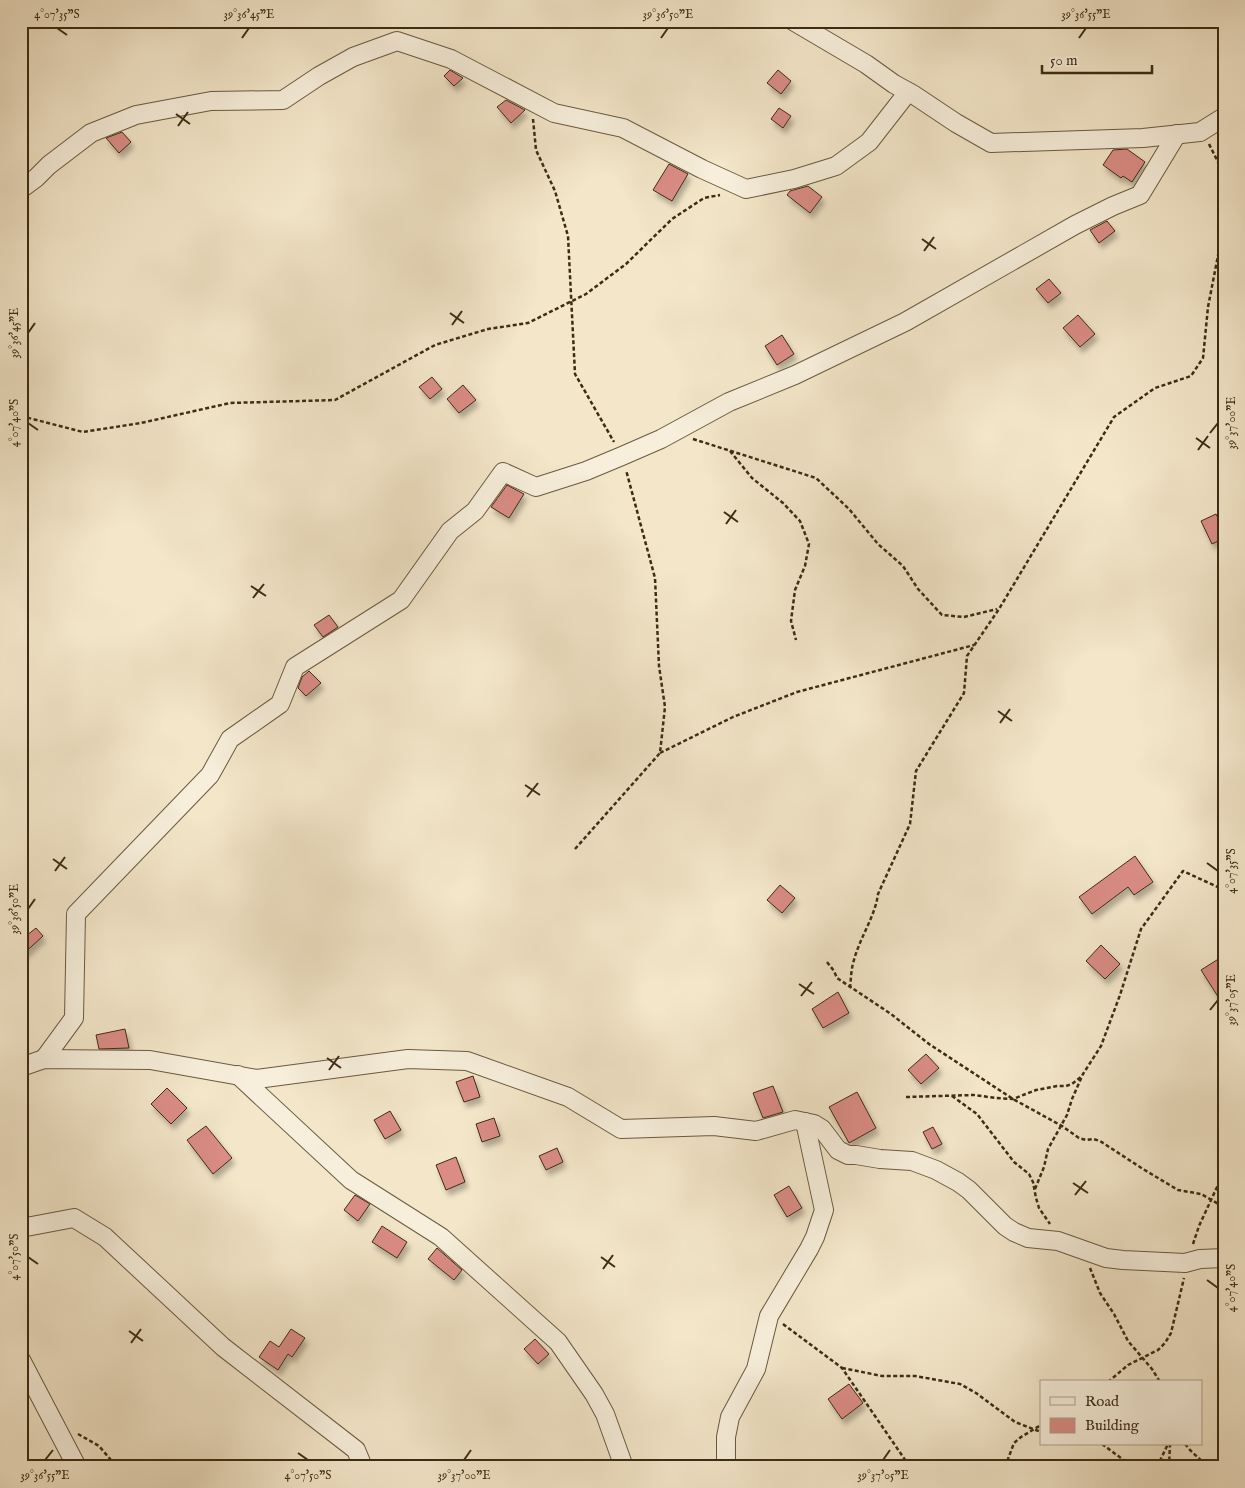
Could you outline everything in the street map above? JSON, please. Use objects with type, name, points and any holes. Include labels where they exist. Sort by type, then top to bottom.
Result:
[{"type":"street","points":[[793,21],[866,64],[894,84],[991,143],[1143,138],[1200,132],[1224,117]]},
{"type":"street","points":[[21,189],[49,165],[91,134],[136,115],[211,101],[283,100],[319,76],[353,57],[396,41],[451,59],[554,113],[623,128],[746,190],[836,166],[869,142],[908,92]]},
{"type":"street","points":[[44,1059],[74,1018],[76,914],[210,775],[230,738],[280,704],[295,667],[401,600],[450,531],[476,511],[503,472],[536,487],[586,471],[672,434],[730,402],[795,375],[905,322],[1075,224],[1140,195],[1177,134]]},
{"type":"street","points":[[21,1068],[44,1059],[150,1060],[257,1079],[408,1059],[467,1061],[568,1097],[621,1129],[714,1126],[756,1131],[795,1120],[814,1124],[822,1129],[838,1150],[848,1155],[912,1161],[936,1170],[963,1186],[1014,1232],[1028,1238],[1058,1241],[1106,1258],[1123,1260],[1184,1263],[1200,1259],[1224,1258]]},
{"type":"street","points":[[238,1076],[351,1180],[441,1237],[558,1342],[594,1394],[605,1414],[624,1467]]},
{"type":"street","points":[[726,1467],[726,1437],[730,1417],[756,1369],[769,1316],[816,1236],[824,1210],[805,1122]]},
{"type":"street","points":[[21,1228],[74,1218],[105,1237],[223,1347],[356,1450],[363,1467]]},
{"type":"street","points":[[21,1360],[76,1467]]},
{"type":"path","points":[[530,100],[536,150],[555,192],[568,236],[575,374],[622,456],[655,578],[659,666],[665,707],[660,753]]},
{"type":"path","points":[[1208,142],[1224,174]]},
{"type":"path","points":[[21,416],[83,432],[141,423],[230,403],[335,400],[435,345],[488,329],[528,323],[586,294],[626,264],[672,219],[704,198],[720,195]]},
{"type":"path","points":[[850,988],[853,962],[859,945],[876,905],[878,894],[910,824],[916,771],[964,693],[967,656],[999,609],[1114,418],[1155,388],[1191,376],[1203,358],[1208,307],[1224,231]]},
{"type":"path","points":[[672,434],[730,450],[816,478],[849,509],[878,544],[903,566],[918,589],[942,615],[964,617],[999,609]]},
{"type":"path","points":[[730,450],[752,478],[783,503],[800,521],[809,544],[805,566],[795,590],[791,621],[796,640]]},
{"type":"path","points":[[575,849],[660,753],[733,717],[797,692],[975,644]]},
{"type":"path","points":[[1035,1189],[1044,1167],[1048,1149],[1062,1126],[1083,1074],[1101,1046],[1141,929],[1182,871],[1224,890]]},
{"type":"path","points":[[827,962],[834,971],[836,978],[891,1014],[929,1044],[1013,1099],[1062,1126],[1079,1138],[1100,1141],[1178,1190],[1194,1192],[1224,1207]]},
{"type":"path","points":[[906,1097],[974,1095],[1013,1099],[1036,1090],[1072,1084],[1083,1074]]},
{"type":"path","points":[[952,1096],[977,1114],[1014,1162],[1029,1174],[1035,1189],[1039,1208],[1058,1234],[1088,1262],[1100,1293],[1114,1314],[1128,1341],[1159,1380]]},
{"type":"path","points":[[1110,1380],[1128,1365],[1158,1350],[1171,1333],[1178,1300],[1190,1262],[1194,1237],[1224,1172]]},
{"type":"path","points":[[769,1316],[785,1324],[842,1368],[910,1467]]},
{"type":"path","points":[[842,1368],[882,1376],[915,1376],[960,1384],[976,1393],[1015,1422],[1040,1432]]},
{"type":"path","points":[[1005,1467],[1014,1443],[1040,1426]]},
{"type":"path","points":[[76,1433],[99,1446],[117,1467]]},
{"type":"path","points":[[1105,1446],[1132,1467]]},
{"type":"path","points":[[1158,1467],[1168,1446]]},
{"type":"path","points":[[1169,1446],[1169,1467]]},
{"type":"path","points":[[1187,1446],[1208,1467]]},
{"type":"building","points":[[450,70],[463,78],[454,86],[444,76]]},
{"type":"building","points":[[778,70],[791,81],[781,94],[767,83]]},
{"type":"building","points":[[506,100],[525,110],[511,123],[497,107]]},
{"type":"building","points":[[779,108],[791,116],[783,128],[771,119]]},
{"type":"building","points":[[122,132],[131,142],[119,153],[106,138]]},
{"type":"building","points":[[1127,149],[1145,162],[1132,182],[1123,176],[1121,178],[1103,165],[1113,150]]},
{"type":"building","points":[[669,164],[688,174],[672,201],[653,190]]},
{"type":"building","points":[[808,186],[822,197],[810,213],[787,195],[790,191]]},
{"type":"building","points":[[1107,221],[1115,231],[1099,243],[1090,230]]},
{"type":"building","points":[[1049,279],[1061,293],[1048,303],[1036,289]]},
{"type":"building","points":[[1078,315],[1095,334],[1080,347],[1063,328]]},
{"type":"building","points":[[782,335],[794,354],[777,365],[765,346]]},
{"type":"building","points":[[432,377],[442,389],[430,399],[419,387]]},
{"type":"building","points":[[463,385],[476,400],[459,413],[447,399]]},
{"type":"building","points":[[507,485],[524,494],[509,518],[491,507]]},
{"type":"building","points":[[1216,514],[1224,530],[1224,538],[1212,544],[1201,521]]},
{"type":"building","points":[[329,615],[338,627],[323,637],[314,625]]},
{"type":"building","points":[[309,671],[321,683],[306,696],[298,688],[302,677]]},
{"type":"building","points":[[1135,856],[1153,882],[1134,895],[1128,887],[1092,914],[1079,897]]},
{"type":"building","points":[[780,885],[795,898],[782,913],[767,900]]},
{"type":"building","points":[[36,928],[43,936],[21,956],[21,940]]},
{"type":"building","points":[[1101,945],[1120,964],[1105,979],[1086,961]]},
{"type":"building","points":[[1220,958],[1224,965],[1224,1006],[1201,970]]},
{"type":"building","points":[[838,992],[849,1013],[823,1028],[812,1009]]},
{"type":"building","points":[[125,1029],[129,1048],[99,1049],[96,1035]]},
{"type":"building","points":[[926,1054],[939,1068],[921,1084],[908,1070]]},
{"type":"building","points":[[473,1076],[480,1097],[464,1102],[456,1082]]},
{"type":"building","points":[[773,1086],[783,1112],[763,1118],[753,1093]]},
{"type":"building","points":[[167,1088],[187,1108],[171,1124],[151,1104]]},
{"type":"building","points":[[857,1092],[876,1128],[849,1143],[829,1107]]},
{"type":"building","points":[[390,1111],[401,1130],[385,1139],[374,1120]]},
{"type":"building","points":[[494,1118],[500,1136],[482,1142],[476,1124]]},
{"type":"building","points":[[206,1126],[232,1158],[213,1174],[187,1140]]},
{"type":"building","points":[[933,1127],[942,1144],[932,1149],[923,1132]]},
{"type":"building","points":[[557,1148],[563,1162],[546,1170],[539,1156]]},
{"type":"building","points":[[456,1157],[465,1182],[446,1190],[436,1165]]},
{"type":"building","points":[[789,1186],[802,1208],[787,1217],[774,1195]]},
{"type":"building","points":[[355,1195],[370,1204],[358,1221],[344,1210]]},
{"type":"building","points":[[382,1226],[407,1242],[397,1258],[372,1242]]},
{"type":"building","points":[[437,1248],[462,1270],[454,1280],[428,1259]]},
{"type":"building","points":[[291,1329],[305,1338],[292,1357],[288,1354],[278,1370],[259,1357],[270,1341],[279,1347]]},
{"type":"building","points":[[535,1339],[549,1354],[538,1364],[524,1349]]},
{"type":"building","points":[[849,1384],[863,1403],[842,1419],[828,1399]]}]
